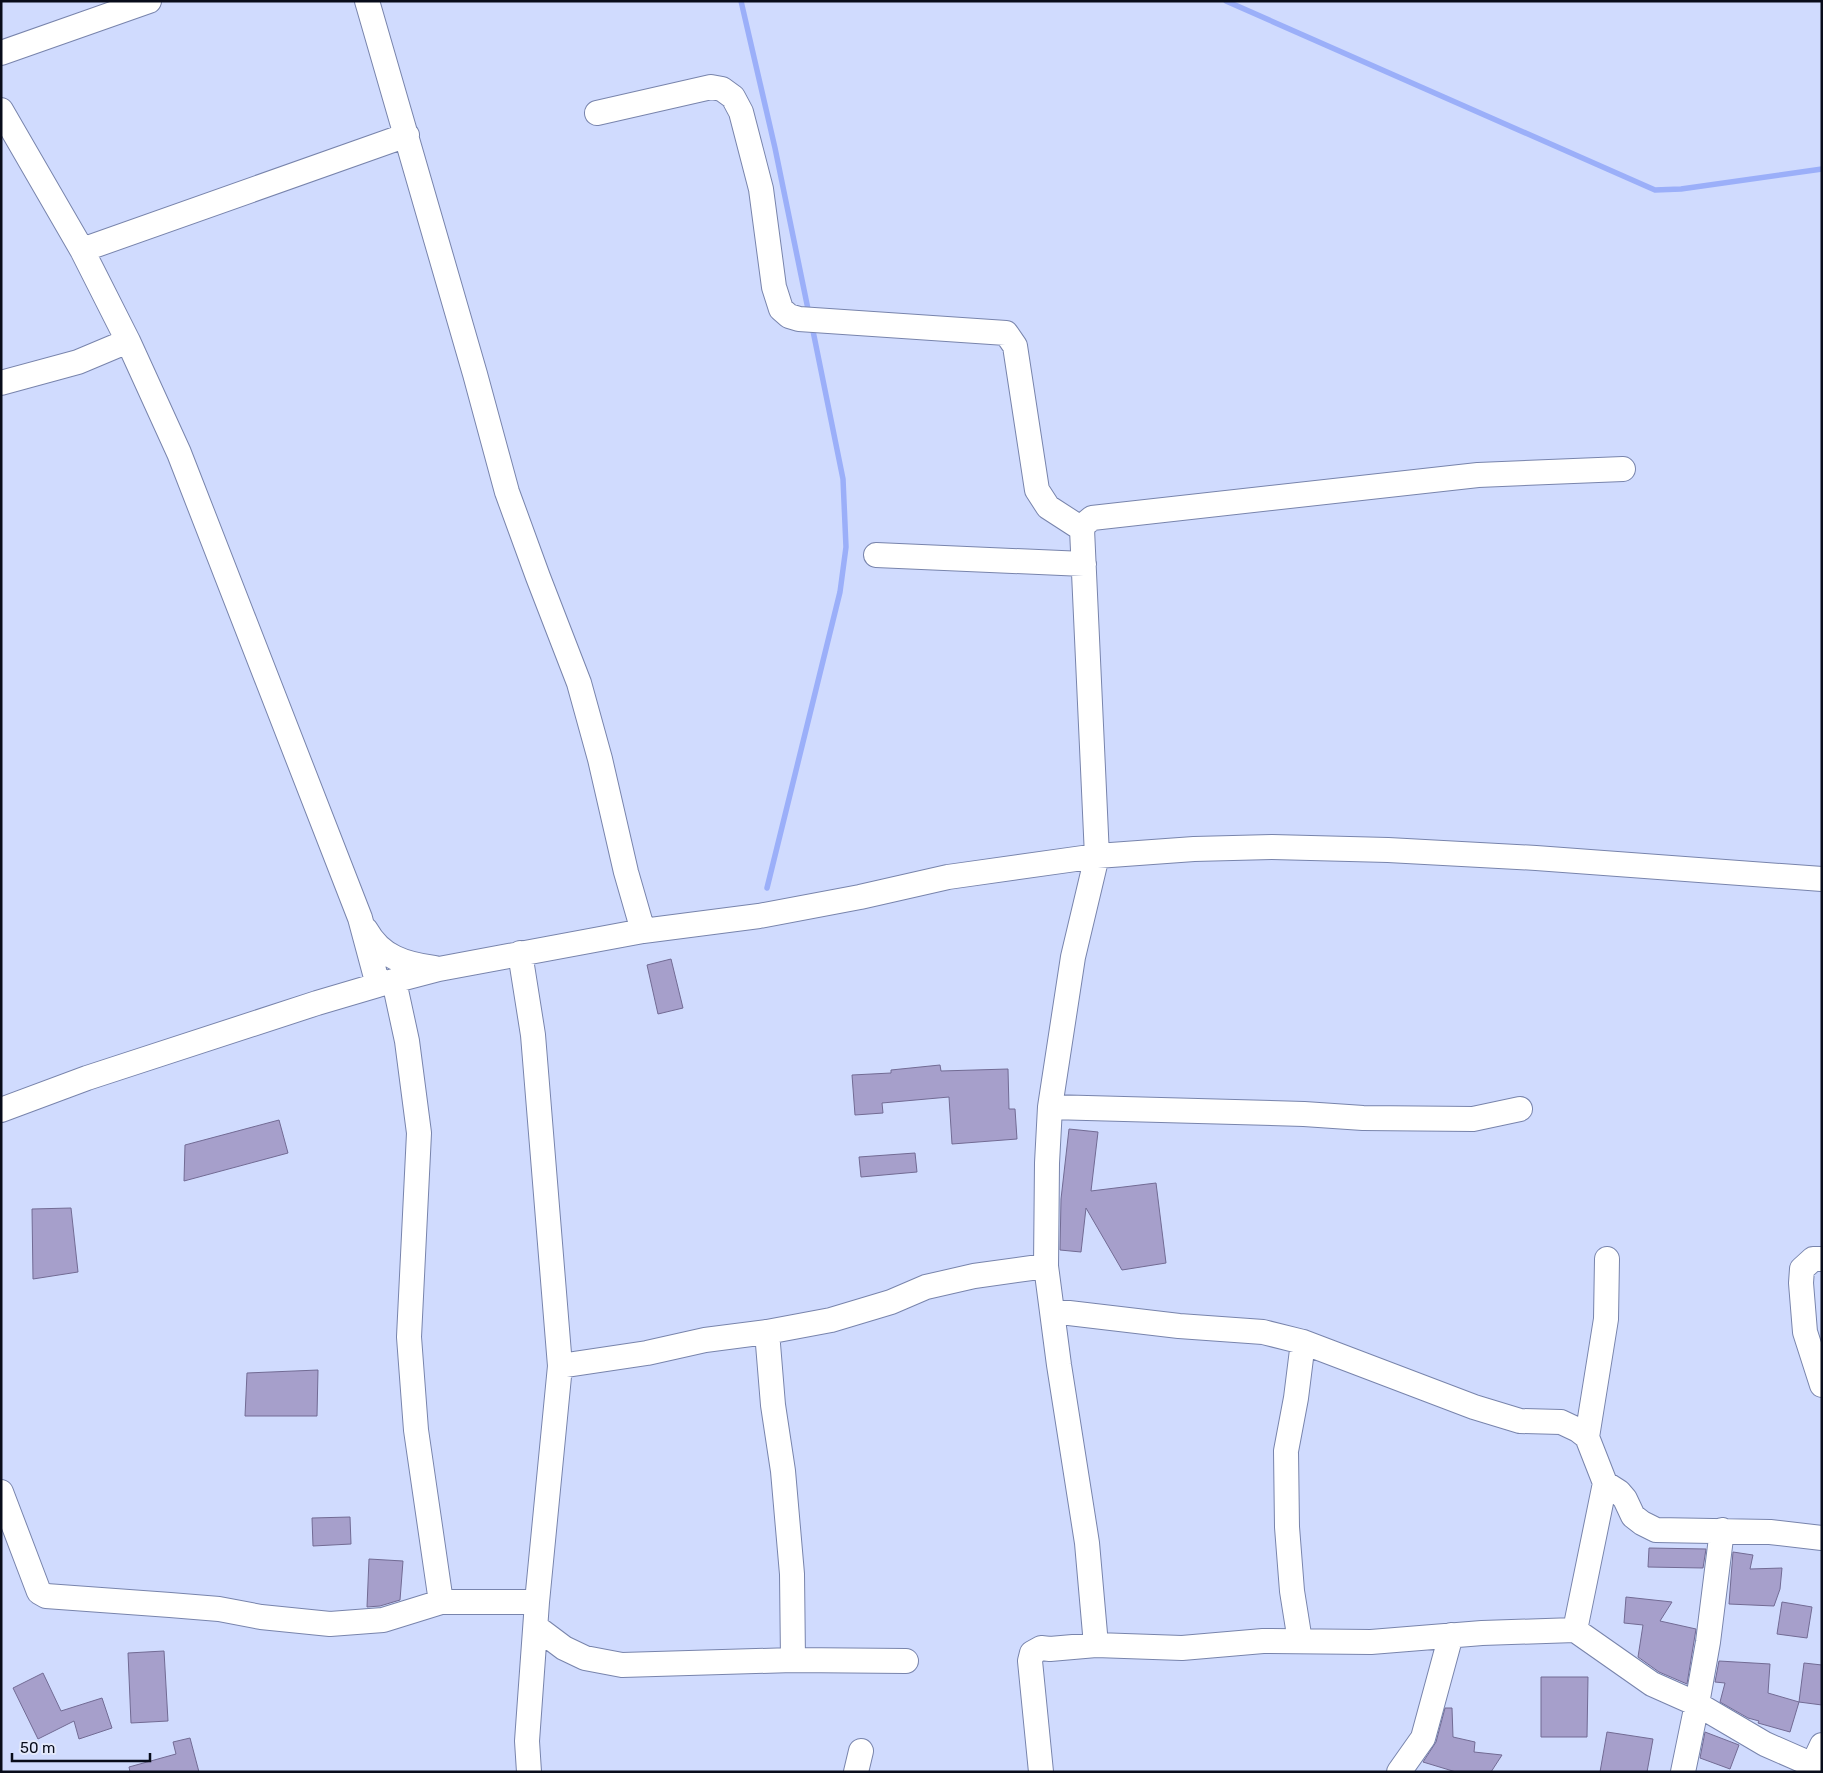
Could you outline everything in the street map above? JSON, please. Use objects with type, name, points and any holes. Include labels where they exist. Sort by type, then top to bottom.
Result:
[{"type":"street","points":[[1,53],[149,1]]},
{"type":"street","points":[[367,1],[407,135],[507,492],[579,684],[600,759],[626,872],[643,931]]},
{"type":"street","points":[[597,113],[711,87],[722,89],[733,97],[741,112],[761,189],[774,287],[781,308],[789,316],[809,320],[1006,333],[1014,346],[1037,490],[1048,507],[1082,529]]},
{"type":"street","points":[[1,110],[82,250],[128,341],[179,452],[386,983],[406,1041],[419,1133],[409,1337],[416,1430],[441,1602]]},
{"type":"street","points":[[82,250],[407,135]]},
{"type":"street","points":[[1,383],[78,362],[128,341]]},
{"type":"street","points":[[1096,1645],[1087,1543],[1046,1266],[1050,1107],[1073,957],[1097,856],[1082,529],[1092,518],[1458,478],[1623,470]]},
{"type":"street","points":[[876,555],[1084,564]]},
{"type":"street","points":[[1,1110],[88,1078],[386,983],[439,969],[643,931],[759,916],[860,897],[948,877],[1097,856],[1194,849],[1262,847],[1388,850],[1536,858],[1822,879]]},
{"type":"street","points":[[360,918],[371,938],[381,950],[395,959],[439,969]]},
{"type":"street","points":[[520,953],[533,1034],[560,1366],[537,1602],[527,1740],[529,1772]]},
{"type":"street","points":[[1050,1107],[1304,1114],[1363,1118],[1464,1119],[1473,1119],[1520,1109]]},
{"type":"street","points":[[1575,1630],[1605,1484],[1587,1437],[1606,1319],[1607,1259]]},
{"type":"street","points":[[1822,1259],[1813,1259],[1802,1269],[1804,1332],[1822,1385]]},
{"type":"street","points":[[560,1366],[647,1353],[704,1340],[766,1332],[831,1320],[891,1302],[926,1287],[974,1276],[1046,1266]]},
{"type":"street","points":[[1052,1311],[1179,1326],[1263,1332],[1302,1342],[1474,1407],[1520,1421],[1561,1422],[1578,1430],[1587,1437]]},
{"type":"street","points":[[766,1332],[773,1404],[783,1471],[792,1574],[793,1660]]},
{"type":"street","points":[[1300,1642],[1292,1591],[1288,1536],[1286,1451],[1296,1398],[1302,1342]]},
{"type":"street","points":[[1605,1484],[1619,1492],[1625,1499],[1633,1516],[1656,1530],[1770,1532],[1822,1538]]},
{"type":"street","points":[[1,1492],[42,1596],[219,1609],[261,1617],[330,1624],[383,1620],[441,1602],[537,1602]]},
{"type":"street","points":[[1683,1772],[1708,1642],[1722,1530]]},
{"type":"street","points":[[536,1627],[564,1648],[585,1658],[622,1665],[793,1660],[906,1661]]},
{"type":"street","points":[[1042,1772],[1030,1661],[1032,1653],[1041,1648],[1096,1645],[1182,1648],[1262,1641],[1371,1642],[1451,1635],[1575,1630],[1652,1684],[1697,1704],[1764,1744],[1819,1759]]},
{"type":"street","points":[[1399,1772],[1423,1738],[1451,1635]]},
{"type":"building","points":[[671,959],[683,1008],[658,1014],[647,965]]},
{"type":"building","points":[[940,1065],[941,1071],[1008,1069],[1009,1109],[1015,1109],[1017,1139],[952,1144],[949,1097],[882,1103],[883,1113],[855,1115],[852,1075],[891,1073],[891,1070]]},
{"type":"building","points":[[279,1120],[288,1153],[184,1181],[185,1145]]},
{"type":"building","points":[[1069,1129],[1098,1132],[1091,1191],[1156,1183],[1166,1263],[1122,1270],[1086,1208],[1081,1252],[1060,1250],[1061,1199]]},
{"type":"building","points":[[915,1153],[917,1172],[861,1177],[859,1157]]},
{"type":"building","points":[[71,1208],[78,1272],[33,1279],[32,1209]]},
{"type":"building","points":[[318,1370],[317,1416],[245,1416],[247,1373]]},
{"type":"building","points":[[350,1517],[351,1544],[313,1546],[312,1518]]},
{"type":"building","points":[[1649,1548],[1706,1549],[1703,1568],[1648,1567]]},
{"type":"building","points":[[1733,1552],[1753,1555],[1750,1569],[1782,1568],[1780,1589],[1774,1606],[1729,1604]]},
{"type":"building","points":[[369,1559],[403,1561],[400,1600],[380,1606],[367,1607]]},
{"type":"building","points":[[1626,1597],[1672,1602],[1660,1621],[1696,1629],[1687,1684],[1659,1672],[1638,1657],[1643,1625],[1624,1623]]},
{"type":"building","points":[[1782,1602],[1812,1607],[1807,1638],[1777,1634]]},
{"type":"building","points":[[164,1651],[168,1721],[131,1723],[128,1653]]},
{"type":"building","points":[[1719,1661],[1770,1664],[1768,1693],[1799,1702],[1790,1732],[1758,1723],[1759,1721],[1748,1718],[1720,1702],[1725,1683],[1715,1682]]},
{"type":"building","points":[[1804,1663],[1822,1665],[1822,1705],[1799,1702]]},
{"type":"building","points":[[43,1673],[61,1711],[102,1698],[112,1728],[79,1739],[74,1721],[38,1739],[13,1688]]},
{"type":"building","points":[[1541,1677],[1588,1677],[1587,1737],[1541,1737]]},
{"type":"building","points":[[1445,1708],[1452,1708],[1453,1737],[1475,1742],[1474,1752],[1502,1755],[1491,1772],[1456,1772],[1423,1762],[1436,1742]]},
{"type":"building","points":[[1607,1732],[1653,1739],[1647,1772],[1600,1772]]},
{"type":"building","points":[[1705,1732],[1739,1745],[1730,1769],[1700,1758]]},
{"type":"building","points":[[190,1738],[199,1772],[130,1772],[129,1767],[176,1754],[173,1742]]},
{"type":"waterway","points":[[741,1],[775,148],[809,314]]},
{"type":"waterway","points":[[1226,1],[1655,190],[1681,189],[1822,169]]},
{"type":"waterway","points":[[767,888],[840,592],[846,547],[843,479],[812,326]]}]
